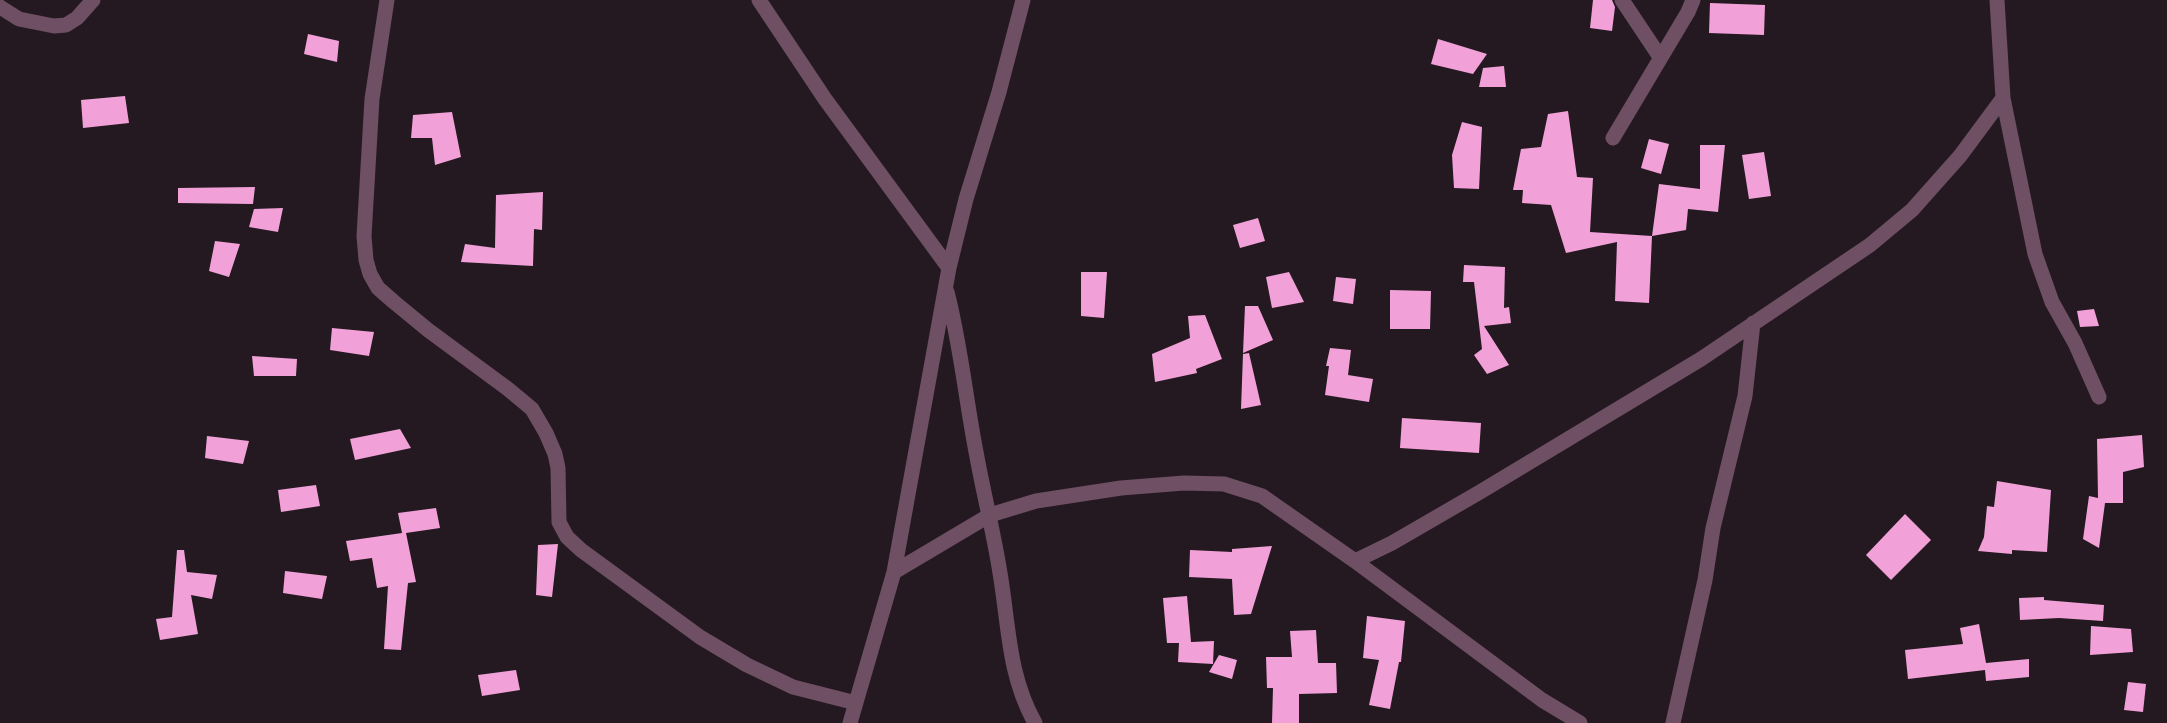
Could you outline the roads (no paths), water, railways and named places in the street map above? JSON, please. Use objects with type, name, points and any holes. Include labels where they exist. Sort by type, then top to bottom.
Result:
[{"type":"street","points":[[0,8],[18,19],[66,26],[77,18],[93,0]]},
{"type":"street","points":[[387,0],[372,99],[364,236],[368,267],[378,288],[428,330],[532,409],[555,454],[558,468],[560,522],[567,537],[581,550],[700,637],[747,665],[793,687],[856,703]]},
{"type":"street","points":[[759,0],[825,99],[949,268]]},
{"type":"street","points":[[850,723],[894,572],[949,268],[966,199],[999,92],[1023,0]]},
{"type":"street","points":[[1622,0],[1660,57]]},
{"type":"street","points":[[1613,138],[1693,0]]},
{"type":"street","points":[[1997,0],[2003,98],[2035,254],[2052,302],[2075,343],[2099,398]]},
{"type":"street","points":[[1354,561],[1392,543],[1490,487],[1701,359],[1870,245],[1912,210],[1960,156],[2003,98]]},
{"type":"street","points":[[946,286],[956,330],[977,458],[990,515],[1012,663],[1019,688],[1035,723]]},
{"type":"street","points":[[1673,723],[1705,580],[1713,528],[1745,396],[1753,323]]},
{"type":"street","points":[[894,572],[990,515],[1036,501],[1121,488],[1184,483],[1224,484],[1262,496],[1542,700],[1580,723]]}]
